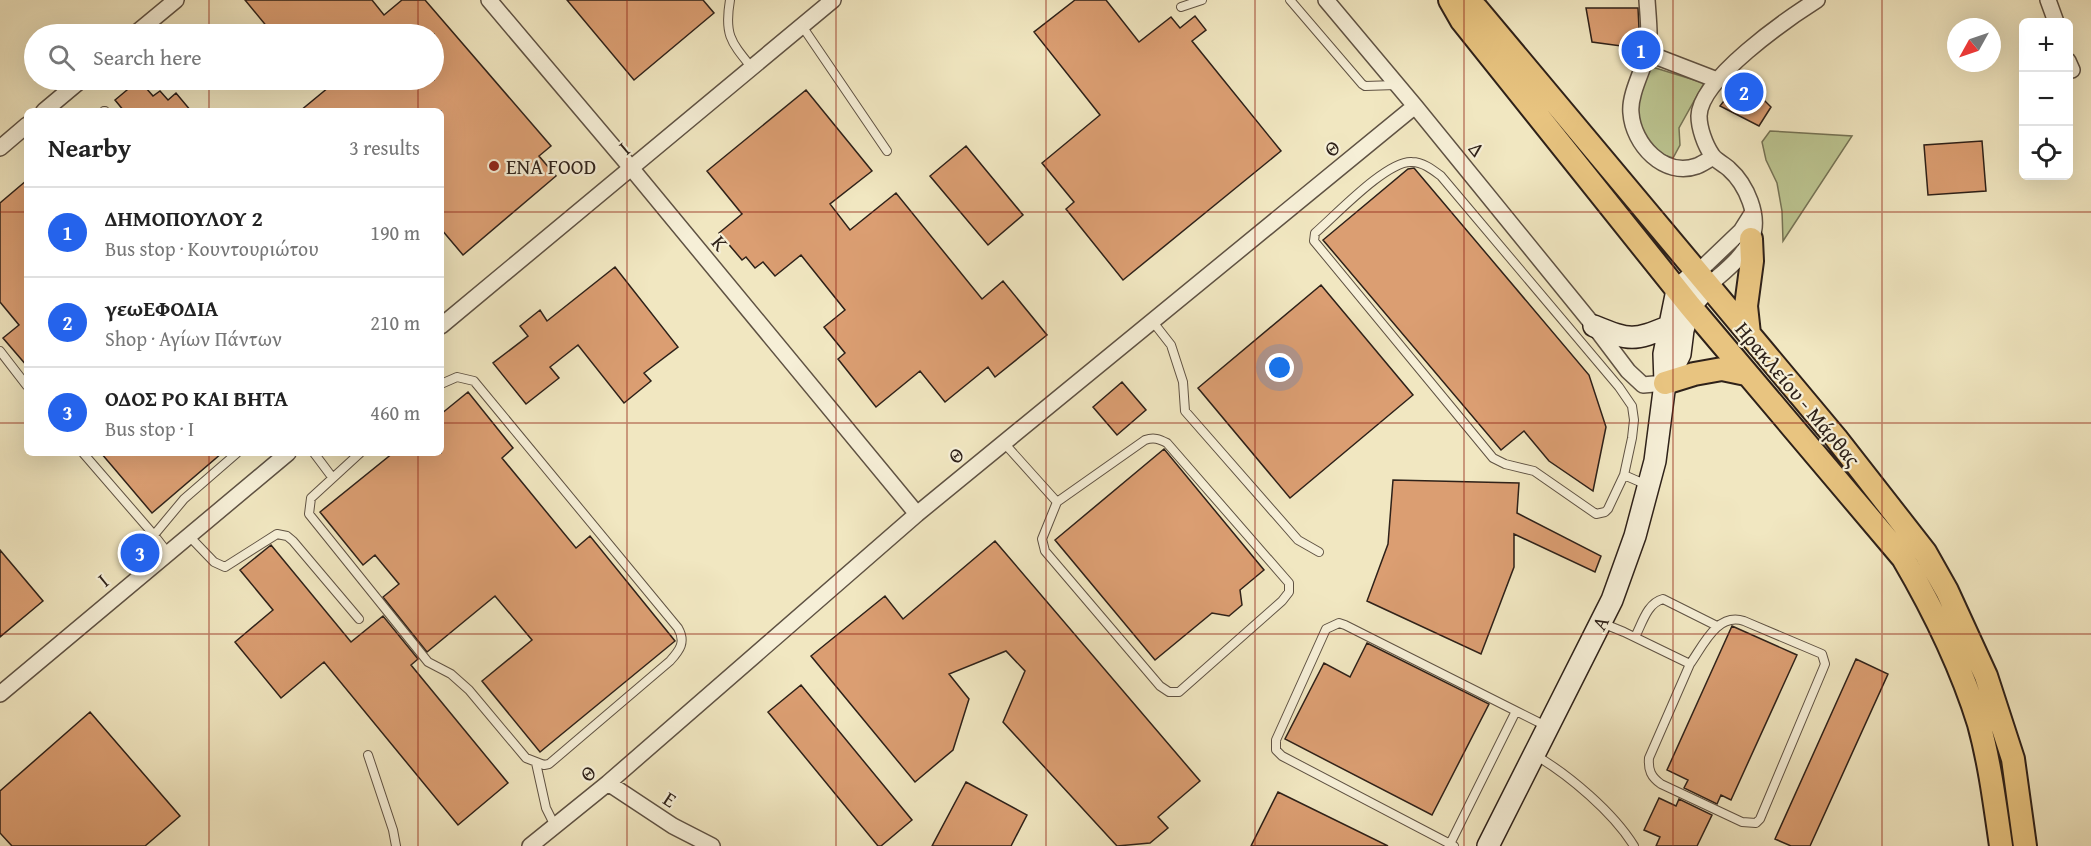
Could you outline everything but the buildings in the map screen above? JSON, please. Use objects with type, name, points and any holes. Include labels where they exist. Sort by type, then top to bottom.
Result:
[{"type":"main road","name":"Ηρακλείου - Μάρθας","points":[[1450,0],[1469,30],[1684,298],[1903,558],[1956,659],[1979,725],[1993,789],[2001,846]]},
{"type":"main road","name":"Ηρακλείου - Μάρθας","points":[[1466,0],[1477,9],[1836,438],[1925,552],[1947,591],[1986,676],[2013,759],[2025,846]]},
{"type":"main road","points":[[1749,334],[1746,306],[1752,261],[1751,239]]},
{"type":"main road","points":[[1665,383],[1694,374],[1722,369],[1746,374]]},
{"type":"street","name":"Κ","points":[[489,0],[917,514]]},
{"type":"street","name":"Ι","points":[[444,324],[833,0]]},
{"type":"street","name":"Δ","points":[[1326,0],[1398,85],[1628,371],[1643,385],[1665,383]]},
{"type":"street","points":[[1647,0],[1647,53],[1630,112],[1638,139],[1655,159],[1676,169],[1696,166],[1713,157]]},
{"type":"street","points":[[1702,279],[1735,261],[1751,239],[1754,225],[1753,212],[1744,188],[1730,170],[1713,157],[1706,144],[1699,116],[1703,100],[1717,80],[1789,18],[1817,0]]},
{"type":"street","points":[[2048,0],[2055,18]]},
{"type":"street","points":[[146,24],[170,2]]},
{"type":"street","points":[[1647,53],[1717,80]]},
{"type":"street","points":[[48,108],[69,90]]},
{"type":"street","name":"Θ","points":[[530,846],[609,783],[917,514],[1415,106]]},
{"type":"street","points":[[0,148],[24,128]]},
{"type":"street","points":[[1684,298],[1741,231],[1753,212]]},
{"type":"street","name":"Α","points":[[1488,846],[1600,623],[1624,567],[1655,461],[1665,383],[1664,354],[1670,326],[1684,298]]},
{"type":"street","name":"Α","points":[[1665,383],[1680,354],[1684,298]]},
{"type":"street","points":[[1594,326],[1624,338],[1639,339],[1670,326]]},
{"type":"street","name":"Ι","points":[[0,694],[284,456]]},
{"type":"street","name":"Ε","points":[[609,783],[673,826],[712,846]]},
{"type":"lane","points":[[730,0],[728,27],[731,42],[753,68]]},
{"type":"lane","points":[[1181,7],[1202,0]]},
{"type":"lane","points":[[1290,0],[1362,84],[1365,86],[1398,85]]},
{"type":"lane","points":[[802,26],[887,151]]},
{"type":"lane","points":[[1411,161],[1424,165],[1441,176],[1619,387],[1632,406],[1632,438],[1624,475],[1608,509],[1596,514],[1534,471],[1493,459],[1318,247],[1314,241],[1315,233],[1379,175],[1398,164],[1411,161]]},
{"type":"lane","points":[[1153,322],[1171,345],[1183,382],[1185,411],[1298,540],[1319,552]]},
{"type":"lane","points":[[0,351],[24,382]]},
{"type":"lane","points":[[356,456],[311,498],[309,514],[428,662],[451,674],[469,690],[526,758],[536,763],[549,764],[652,677],[681,648],[682,637],[678,628],[474,381],[457,377],[444,383]]},
{"type":"lane","points":[[1156,438],[1167,443],[1289,583],[1289,592],[1179,692],[1169,692],[1160,686],[1045,552],[1042,539],[1057,502],[1144,440],[1156,438]]},
{"type":"lane","points":[[1004,443],[1057,502]]},
{"type":"lane","points":[[87,456],[168,553]]},
{"type":"lane","points":[[154,534],[184,500],[234,456]]},
{"type":"lane","points":[[316,456],[332,477]]},
{"type":"lane","points":[[1624,475],[1648,486]]},
{"type":"lane","points":[[189,536],[214,562],[225,567],[277,534],[286,536],[293,541],[359,619]]},
{"type":"lane","points":[[1635,637],[1651,606],[1659,599],[1717,626]]},
{"type":"lane","points":[[1738,619],[1818,651],[1824,659],[1823,669],[1760,819],[1756,823],[1742,822],[1661,784],[1651,774],[1648,767],[1648,758],[1690,664],[1717,626],[1738,619]]},
{"type":"lane","points":[[1516,711],[1452,845],[1282,756],[1276,750],[1276,740],[1326,629],[1339,623],[1345,625],[1516,711],[1547,727]]},
{"type":"lane","points":[[1600,623],[1690,664]]},
{"type":"lane","points":[[1534,754],[1549,763],[1603,808],[1634,846]]},
{"type":"lane","points":[[368,755],[393,830],[396,846]]},
{"type":"lane","points":[[536,763],[544,801],[555,826]]},
{"type":"green space","points":[[1649,66],[1704,83],[1679,128],[1680,145],[1673,158],[1643,148],[1632,102]]},
{"type":"green space","points":[[1770,131],[1852,136],[1783,241],[1782,211],[1777,183],[1766,160],[1762,142]]},
{"type":"place","name":"ΔΗΜΟΠΟΥΛΟΥ 2","points":[[1641,50]]},
{"type":"place","name":"γεωΕΦΟΔΙΑ","points":[[1744,92]]},
{"type":"place","name":"ENA FOOD","points":[[494,166]]},
{"type":"place","name":"ΟΔΟΣ ΡΟ ΚΑΙ ΒΗΤΑ","points":[[140,553]]}]
